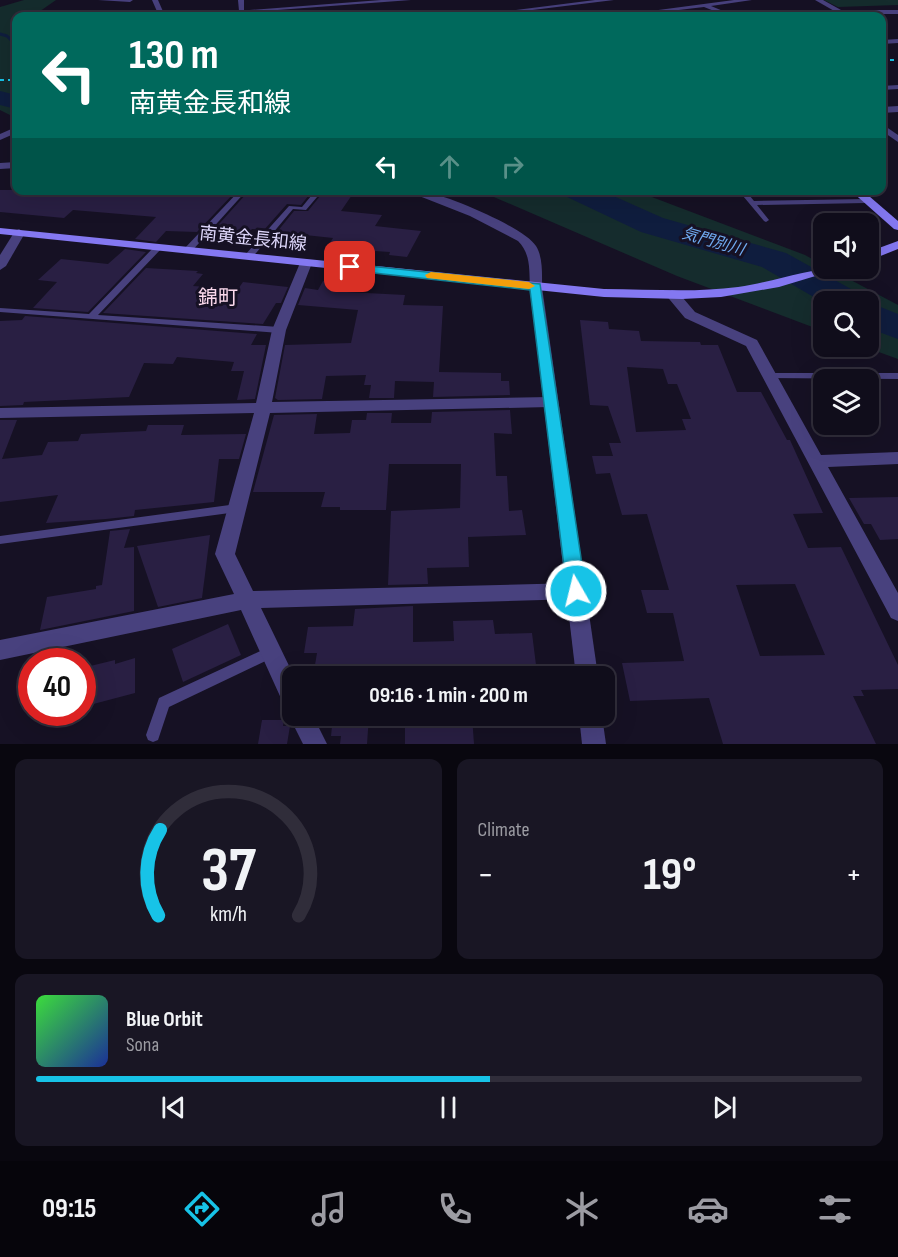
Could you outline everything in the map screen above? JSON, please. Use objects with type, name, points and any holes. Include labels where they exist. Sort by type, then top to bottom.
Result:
[{"type":"main road","points":[[860,195],[898,227]]},
{"type":"main road","name":"南黄金長和線","points":[[0,231],[604,293],[677,295],[764,287],[813,274]]},
{"type":"main road","points":[[879,253],[898,245]]},
{"type":"street","points":[[101,0],[130,0]]},
{"type":"street","points":[[241,0],[242,11]]},
{"type":"street","points":[[229,12],[408,0]]},
{"type":"street","points":[[505,12],[611,0]]},
{"type":"street","points":[[648,12],[749,0]]},
{"type":"street","points":[[818,0],[840,12],[898,12]]},
{"type":"street","points":[[704,5],[722,12]]},
{"type":"street","points":[[424,195],[459,207],[518,234],[530,245],[534,256],[550,402],[585,666]]},
{"type":"street","points":[[0,266],[19,233]]},
{"type":"street","points":[[282,676],[225,555],[263,408],[279,330],[306,263]]},
{"type":"street","points":[[677,295],[690,315],[752,343],[898,612]]},
{"type":"street","points":[[0,413],[263,408],[345,404],[550,402]]},
{"type":"street","points":[[817,461],[898,458]]},
{"type":"street","points":[[0,650],[246,600],[576,591]]},
{"type":"street","points":[[306,726],[315,744]]},
{"type":"street","points":[[592,726],[594,744]]},
{"type":"lane","points":[[187,251],[238,195]]},
{"type":"lane","points":[[248,257],[291,207],[304,209],[316,195]]},
{"type":"lane","points":[[745,195],[766,220]]},
{"type":"lane","points":[[752,203],[866,201]]},
{"type":"lane","points":[[91,316],[158,248]]},
{"type":"lane","points":[[0,310],[279,330]]},
{"type":"lane","points":[[770,376],[898,376]]},
{"type":"lane","points":[[0,540],[237,508]]},
{"type":"lane","points":[[153,735],[164,703],[271,652]]},
{"type":"green space","points":[[24,0],[56,0],[39,12],[12,12],[12,116],[0,110],[0,7]]},
{"type":"green space","points":[[824,0],[898,0],[898,5],[838,7]]},
{"type":"green space","points":[[489,195],[647,195],[805,255],[813,259],[813,279],[849,279],[872,291],[813,291],[813,327],[677,276]]},
{"type":"green space","points":[[879,295],[898,305],[898,359],[879,352]]},
{"type":"building","points":[[0,190],[12,190],[12,195],[232,195],[197,232],[166,231],[156,242],[135,239],[156,217],[73,210],[64,218],[0,212]]},
{"type":"building","points":[[245,195],[293,197],[309,195],[301,205],[287,204],[264,230],[252,229],[245,236],[211,233]]},
{"type":"building","points":[[321,195],[352,195],[341,211],[382,215],[375,226],[421,231],[407,257],[389,255],[390,252],[327,248],[333,238],[277,232],[294,211],[308,211]]},
{"type":"building","points":[[125,249],[146,252],[88,312],[33,308],[57,282],[38,280],[61,259],[108,264]]},
{"type":"building","points":[[146,268],[198,271],[196,273],[203,274],[193,286],[238,289],[243,282],[288,287],[281,303],[276,303],[263,324],[103,313]]},
{"type":"building","points":[[323,281],[351,284],[347,292],[405,295],[403,305],[443,306],[439,372],[501,373],[501,381],[509,381],[510,395],[433,397],[434,382],[395,381],[394,398],[369,398],[371,385],[364,385],[366,375],[326,376],[322,399],[278,400],[275,398],[285,345],[351,343],[358,310],[298,305],[305,288],[318,290]]},
{"type":"building","points":[[25,316],[257,334],[251,345],[266,345],[255,399],[237,400],[244,371],[231,371],[234,362],[177,357],[173,364],[144,363],[129,397],[24,402],[23,405],[0,406],[0,321],[22,320]]},
{"type":"building","points":[[580,320],[608,322],[609,329],[639,331],[641,341],[700,342],[701,345],[718,345],[737,392],[761,392],[787,440],[790,440],[823,513],[793,514],[808,548],[841,547],[898,665],[898,689],[861,690],[864,696],[853,696],[876,744],[723,744],[709,698],[630,701],[622,663],[684,661],[673,613],[647,613],[641,590],[669,590],[647,514],[622,515],[610,473],[596,474],[592,456],[613,456],[609,443],[621,443],[608,406],[590,405]],"holes":[[[627,367],[663,369],[668,384],[677,384],[691,419],[682,419],[686,430],[636,432]],[[795,584],[825,655],[760,656],[736,585]]]},
{"type":"building","points":[[510,410],[512,434],[494,433],[496,476],[507,476],[509,511],[522,510],[526,535],[468,537],[469,567],[427,568],[428,584],[388,585],[391,511],[460,508],[461,464],[389,464],[386,510],[340,510],[340,507],[321,507],[325,492],[253,492],[274,415],[317,414],[314,434],[350,433],[352,420],[366,420],[367,413],[392,413],[391,423],[431,423],[432,412]]},
{"type":"building","points":[[0,420],[17,420],[2,459],[42,455],[48,442],[78,441],[81,434],[146,431],[148,425],[184,425],[181,435],[246,434],[239,459],[219,459],[214,502],[135,510],[134,516],[46,523],[58,495],[0,502]]},
{"type":"building","points":[[898,497],[898,539],[880,540],[871,524],[864,524],[849,498]]},
{"type":"building","points":[[130,529],[124,548],[134,547],[134,611],[40,630],[47,597],[96,589],[96,586],[102,585],[110,531]]},
{"type":"building","points":[[210,535],[202,598],[158,607],[137,546]]},
{"type":"building","points":[[413,606],[413,642],[454,641],[453,621],[493,620],[495,634],[532,633],[536,666],[315,665],[317,653],[304,653],[308,627],[353,626],[355,609]]},
{"type":"building","points":[[228,624],[241,655],[183,682],[172,649]]},
{"type":"building","points":[[135,658],[135,693],[96,703],[96,665],[115,660],[115,664]]},
{"type":"building","points":[[262,720],[282,720],[282,726],[290,726],[287,744],[258,744]]},
{"type":"building","points":[[332,726],[368,726],[367,744],[340,744],[341,736],[331,736]]},
{"type":"building","points":[[405,726],[473,726],[474,744],[405,744]]},
{"type":"waterway","points":[[0,34],[12,41]]},
{"type":"waterway","name":"気門別川","points":[[0,98],[12,101]]},
{"type":"waterway","name":"気門別川","points":[[586,195],[652,225],[774,260],[828,291]]},
{"type":"waterway","name":"気門別川","points":[[879,318],[898,328]]},
{"type":"railway","points":[[886,60],[898,60]]},
{"type":"railway","points":[[0,80],[12,80]]},
{"type":"slow traffic","points":[[431,275],[529,286]]},
{"type":"district","name":"錦町","points":[[218,298]]},
{"type":"route","points":[[350,267],[536,287],[576,591]]}]
